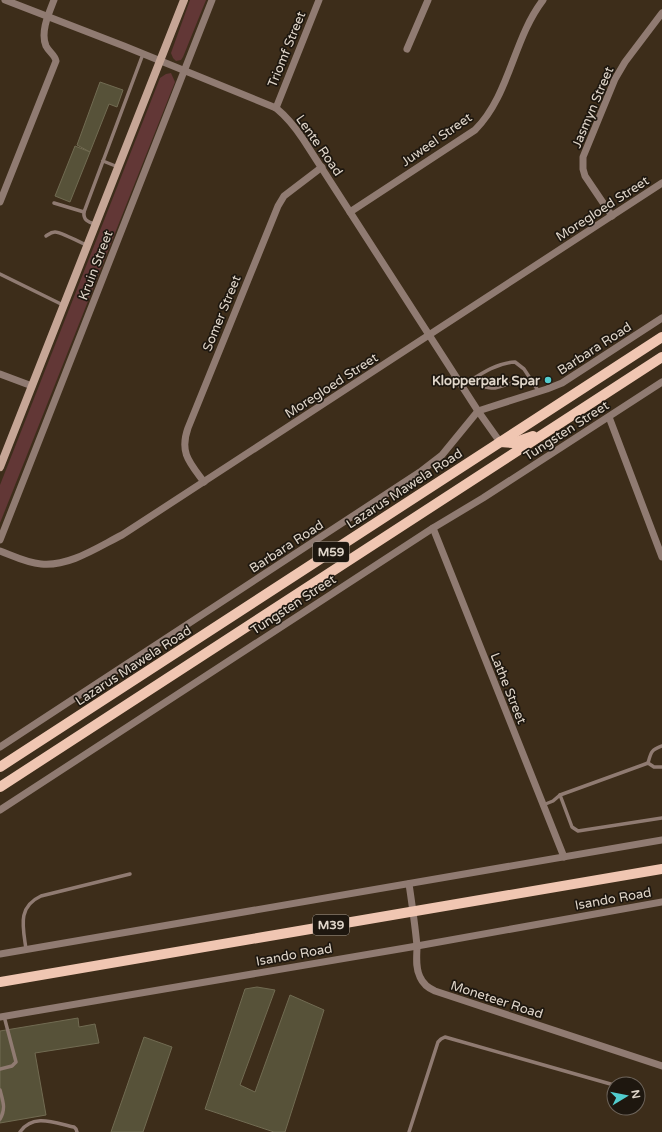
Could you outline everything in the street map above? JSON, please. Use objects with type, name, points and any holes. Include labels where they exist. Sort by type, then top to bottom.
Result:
[{"type":"main road","name":"Kruin Street","points":[[0,467],[184,0]]},
{"type":"main road","name":"Lazarus Mawela Road","points":[[0,767],[662,337]]},
{"type":"main road","name":"M59","points":[[0,787],[662,357]]},
{"type":"main road","points":[[500,442],[513,443],[521,441],[555,427]]},
{"type":"main road","name":"Isando Road","points":[[0,982],[662,869]]},
{"type":"street","name":"Lente Road","points":[[5,0],[276,108],[297,129],[478,411],[500,442]]},
{"type":"street","points":[[0,202],[56,61],[56,58],[48,48],[44,39],[48,17],[54,0]]},
{"type":"street","name":"Kruin Street","points":[[0,540],[212,0]]},
{"type":"street","name":"Triomf Street","points":[[276,108],[319,0]]},
{"type":"street","points":[[407,50],[428,0]]},
{"type":"street","name":"Juweel Street","points":[[350,212],[475,130],[480,125],[494,105],[529,20],[543,0]]},
{"type":"street","name":"Jasmyn Street","points":[[612,216],[585,176],[583,169],[583,157],[615,79],[625,62],[662,13]]},
{"type":"street","name":"Somer Street","points":[[204,482],[186,456],[184,440],[188,428],[278,206],[284,196],[322,167]]},
{"type":"street","name":"Moregloed Street","points":[[0,551],[38,564],[57,564],[69,560],[122,535],[662,183]]},
{"type":"street","name":"Barbara Road","points":[[0,747],[420,472],[442,455],[478,411],[539,392],[568,380],[662,318]]},
{"type":"street","points":[[0,374],[32,386]]},
{"type":"street","name":"Tungsten Street","points":[[0,810],[433,528],[483,498],[662,382]]},
{"type":"street","points":[[609,417],[662,557]]},
{"type":"street","name":"Lathe Street","points":[[433,528],[564,857]]},
{"type":"street","points":[[0,954],[662,840]]},
{"type":"street","name":"Moneteer Road","points":[[409,884],[417,946],[417,966],[422,982],[435,991],[662,1066]]},
{"type":"street","name":"Isando Road","points":[[2,1016],[417,946],[662,902]]},
{"type":"lane","points":[[96,225],[86,221],[84,212],[143,54]]},
{"type":"lane","points":[[103,161],[118,167]]},
{"type":"lane","points":[[54,203],[84,212]]},
{"type":"lane","points":[[46,236],[54,231],[87,245]]},
{"type":"lane","points":[[0,274],[64,305]]},
{"type":"lane","points":[[462,386],[495,367],[515,362],[524,369],[539,392]]},
{"type":"lane","points":[[473,379],[479,385],[495,388],[530,378]]},
{"type":"lane","points":[[648,763],[650,754],[654,749],[662,746]]},
{"type":"lane","points":[[543,805],[553,801],[560,795],[648,763]]},
{"type":"lane","points":[[648,763],[654,767],[662,767]]},
{"type":"lane","points":[[560,795],[572,827],[578,831],[662,818]]},
{"type":"lane","points":[[26,949],[23,916],[28,905],[33,899],[130,874]]},
{"type":"lane","points":[[0,1069],[12,1066],[16,1062],[2,1016]]},
{"type":"lane","points":[[409,1132],[438,1042],[445,1037],[606,1083]]},
{"type":"lane","points":[[0,1090],[4,1105],[3,1113],[0,1119]]},
{"type":"lane","points":[[20,1132],[27,1124],[40,1120],[74,1127],[77,1132]]},
{"type":"shaded area","points":[[190,0],[206,0],[183,57],[181,60],[176,61],[171,53]]},
{"type":"shaded area","points":[[171,73],[175,82],[0,523],[0,485],[160,78]]},
{"type":"building","points":[[100,82],[123,90],[117,107],[109,104],[90,152],[77,145]]},
{"type":"building","points":[[75,146],[90,152],[70,202],[55,196]]},
{"type":"building","points":[[257,987],[275,990],[240,1085],[255,1092],[290,995],[324,1010],[285,1132],[274,1132],[205,1109],[245,989]]},
{"type":"building","points":[[78,1018],[79,1027],[95,1024],[99,1043],[35,1053],[46,1115],[0,1123],[0,1031]]},
{"type":"building","points":[[144,1037],[172,1047],[143,1132],[111,1132]]},
{"type":"place","name":"Klopperpark Spar","points":[[548,380]]}]
